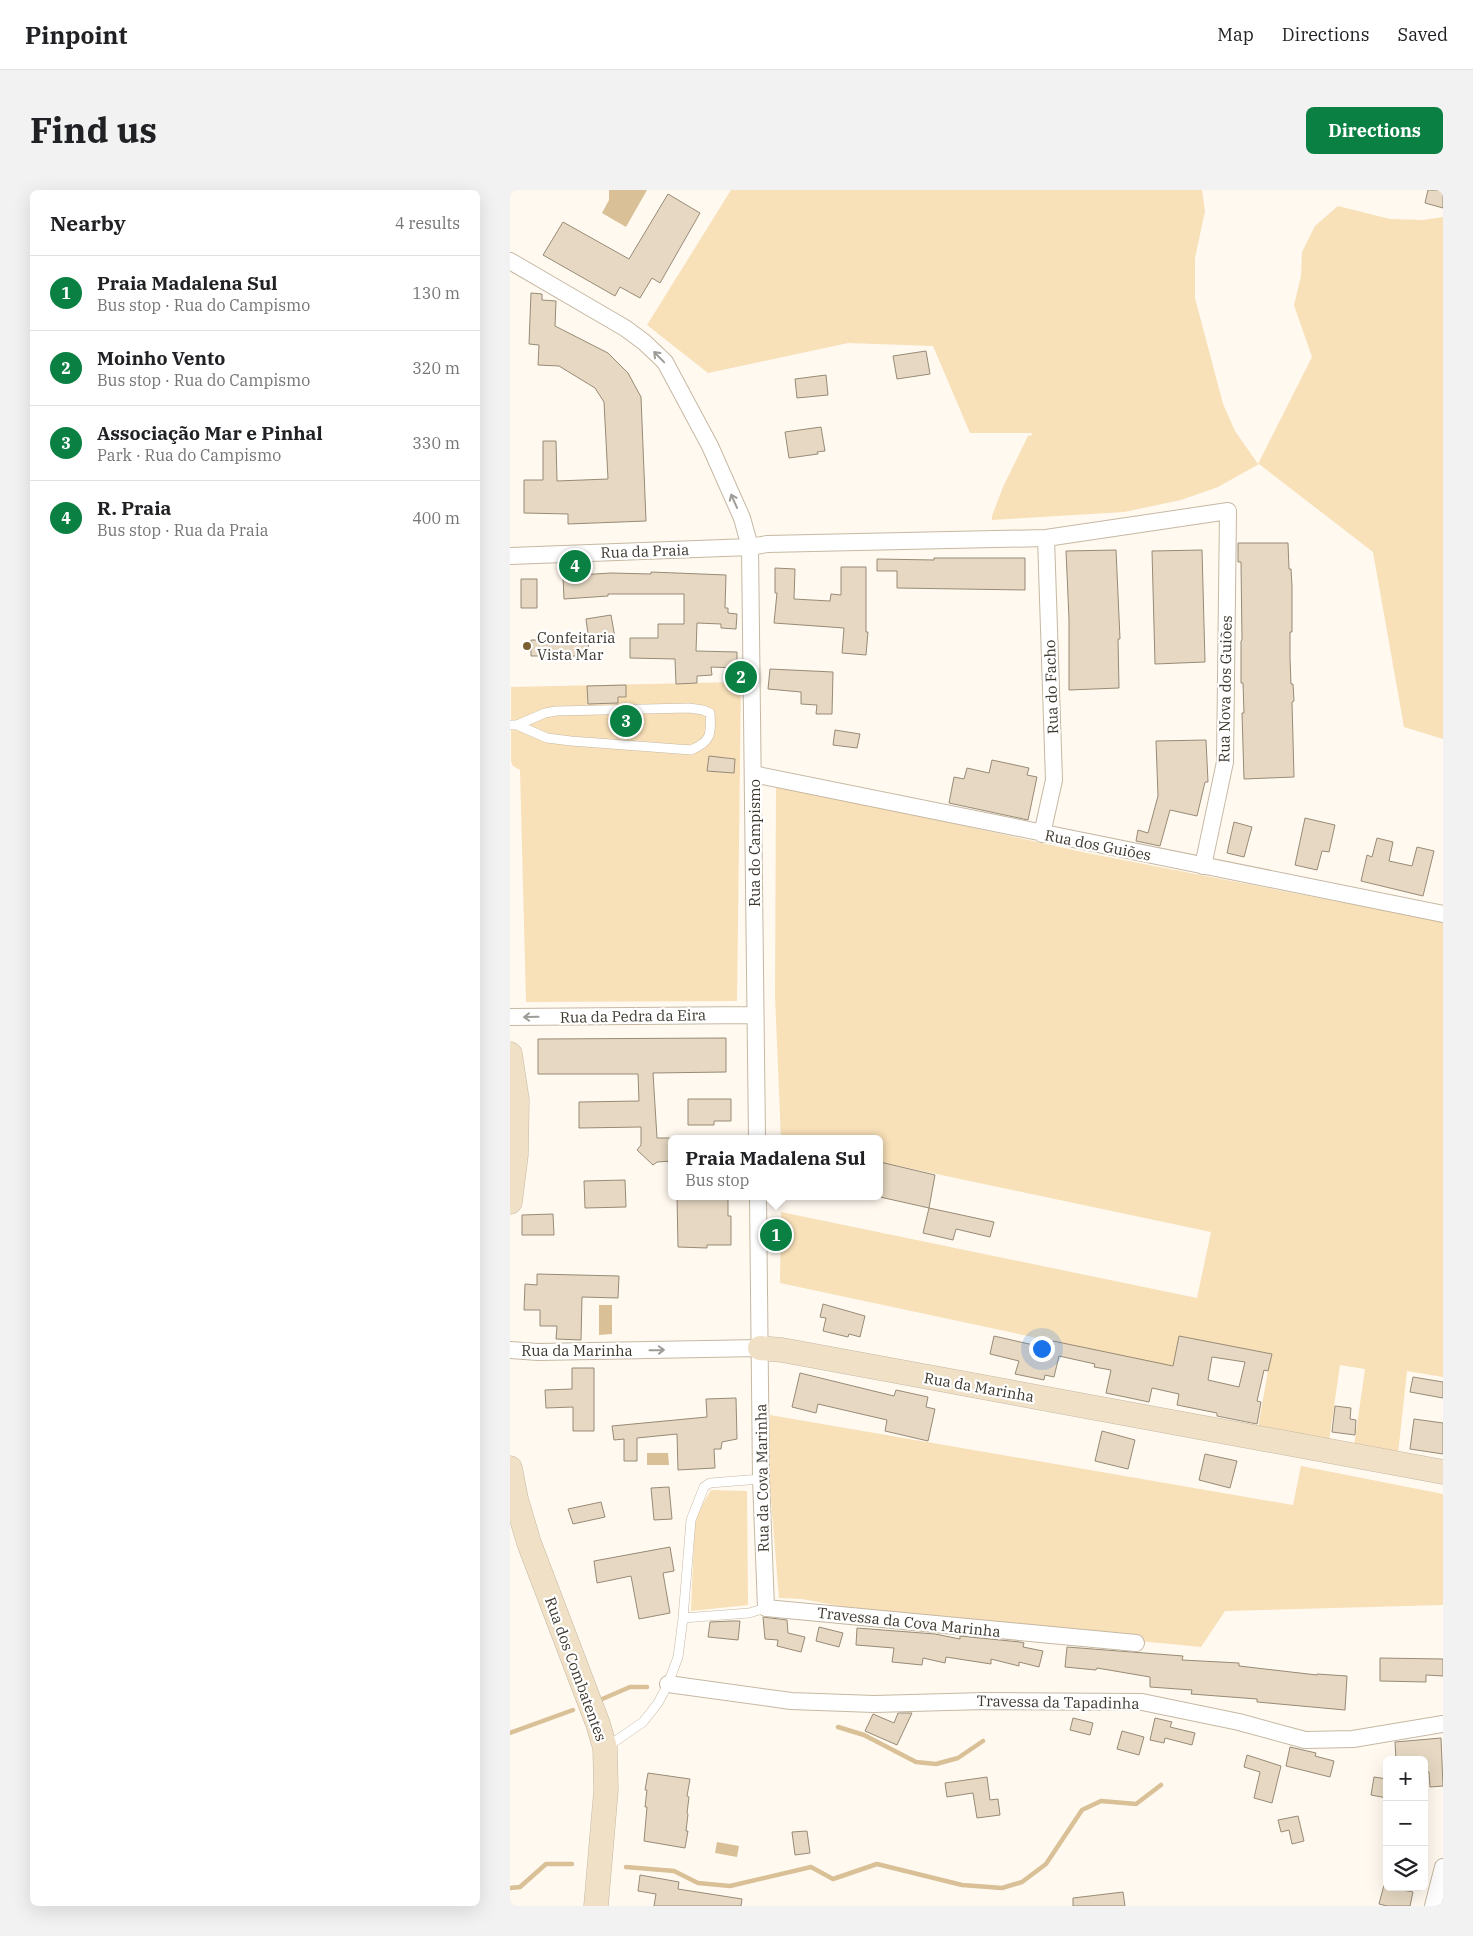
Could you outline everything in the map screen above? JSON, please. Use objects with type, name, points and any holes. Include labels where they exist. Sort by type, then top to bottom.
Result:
[{"type":"street","name":"Rua do Campismo","points":[[510,261],[625,328],[644,342],[665,362],[710,446],[742,518],[750,547],[757,1135]]},
{"type":"street","name":"Rua da Praia","points":[[510,556],[750,547],[767,544],[1046,538],[1228,511]]},
{"type":"street","name":"Rua Nova dos Guiões","points":[[1203,866],[1225,762],[1228,511]]},
{"type":"street","name":"Rua do Facho","points":[[1042,834],[1054,780],[1046,538]]},
{"type":"street","name":"Rua dos Guiões","points":[[753,774],[1443,914]]},
{"type":"street","name":"Rua da Pedra da Eira","points":[[510,1017],[755,1015]]},
{"type":"street","points":[[510,1054],[517,1109],[516,1155],[510,1202]]},
{"type":"street","points":[[758,1200],[760,1348]]},
{"type":"street","name":"Rua da Marinha","points":[[510,1350],[538,1352],[760,1348],[1443,1472]]},
{"type":"street","name":"Rua da Cova Marinha","points":[[760,1348],[761,1479],[766,1608]]},
{"type":"street","name":"Rua dos Combatentes","points":[[510,1468],[516,1499],[529,1543],[598,1724],[605,1748],[606,1790],[596,1906]]},
{"type":"street","name":"Travessa da Cova Marinha","points":[[766,1608],[1136,1644]]},
{"type":"street","name":"Travessa da Tapadinha","points":[[668,1684],[791,1701],[874,1704],[985,1701],[1142,1702],[1239,1722],[1305,1740],[1353,1739],[1443,1724]]},
{"type":"street","points":[[1434,1906],[1443,1867]]},
{"type":"lane","points":[[690,708],[710,713],[709,736],[704,745],[692,750],[548,738],[514,725],[545,713],[556,711],[690,708]]},
{"type":"lane","points":[[605,1748],[643,1722],[658,1703],[668,1684],[678,1657],[691,1520],[704,1487],[710,1483],[761,1479]]},
{"type":"lane","name":"Travessa da Cova Marinha","points":[[683,1618],[749,1613],[766,1608]]},
{"type":"shaded area","points":[[609,190],[647,190],[626,227],[602,213],[609,200]]},
{"type":"shaded area","points":[[731,190],[1202,190],[1205,211],[1195,258],[1195,298],[1223,404],[1235,431],[1258,464],[1312,357],[1294,305],[1301,276],[1302,252],[1315,226],[1338,206],[1390,219],[1423,220],[1443,217],[1443,739],[1404,727],[1373,552],[1259,464],[1218,487],[1181,500],[1124,512],[992,520],[1003,487],[1028,436],[1033,435],[1031,433],[970,433],[933,346],[848,343],[708,373],[647,325]]},
{"type":"shaded area","points":[[741,682],[737,1001],[526,1002],[520,770],[513,766],[511,761],[511,687]]},
{"type":"shaded area","points":[[776,784],[1087,853],[1443,922],[1443,1377],[1407,1371],[1398,1454],[1354,1446],[1365,1369],[1340,1365],[1329,1441],[1258,1427],[1271,1354],[1179,1336],[1173,1367],[780,1283],[781,1212],[1197,1298],[1211,1232],[883,1163],[883,1135],[781,1135],[775,997]]},
{"type":"shaded area","points":[[599,1305],[612,1305],[612,1334],[599,1335]]},
{"type":"shaded area","points":[[770,1415],[1293,1505],[1301,1466],[1443,1494],[1443,1605],[1225,1611],[1201,1647],[903,1618],[802,1599],[779,1598],[769,1476]]},
{"type":"shaded area","points":[[647,1453],[668,1453],[669,1465],[647,1465]]},
{"type":"shaded area","points":[[711,1490],[747,1491],[748,1605],[691,1611],[695,1517]]},
{"type":"shaded area","points":[[717,1842],[739,1846],[737,1857],[715,1853]]},
{"type":"building","points":[[1428,190],[1443,190],[1443,208],[1425,203]]},
{"type":"building","points":[[668,194],[700,213],[660,283],[652,278],[640,298],[620,287],[615,296],[543,255],[563,222],[629,259]]},
{"type":"building","points":[[531,293],[542,294],[542,300],[556,301],[555,326],[608,353],[628,373],[641,397],[646,521],[568,524],[568,514],[524,513],[524,480],[543,480],[543,441],[556,441],[557,481],[608,479],[604,402],[595,388],[559,366],[538,365],[539,345],[529,344]]},
{"type":"building","points":[[926,351],[930,374],[897,379],[893,356]]},
{"type":"building","points":[[826,375],[828,395],[797,398],[795,379]]},
{"type":"building","points":[[821,427],[825,451],[817,452],[818,454],[789,458],[785,432]]},
{"type":"building","points":[[1238,543],[1288,543],[1292,586],[1290,657],[1294,701],[1292,702],[1294,777],[1244,779],[1242,713],[1244,713],[1243,683],[1241,683],[1241,562],[1238,562]]},
{"type":"building","points":[[1116,550],[1120,639],[1118,639],[1119,688],[1069,690],[1069,619],[1066,551]]},
{"type":"building","points":[[1202,550],[1205,662],[1155,664],[1152,551]]},
{"type":"building","points":[[934,558],[1025,558],[1025,590],[897,588],[897,571],[877,571],[877,559],[934,560]]},
{"type":"building","points":[[841,567],[866,567],[866,632],[868,632],[866,655],[842,653],[844,628],[774,623],[777,593],[775,593],[775,568],[795,569],[794,599],[830,601],[831,594],[841,595]]},
{"type":"building","points":[[651,572],[726,575],[725,608],[728,608],[728,613],[737,614],[736,629],[721,628],[721,624],[697,623],[696,651],[737,652],[737,668],[711,667],[712,675],[697,676],[697,683],[676,684],[675,659],[630,658],[630,638],[658,638],[658,624],[684,624],[684,594],[608,594],[608,596],[564,599],[563,576],[611,573],[651,574]]},
{"type":"building","points":[[521,579],[537,579],[537,608],[521,608]]},
{"type":"building","points":[[611,615],[615,638],[589,642],[586,619]]},
{"type":"building","points":[[531,640],[588,640],[589,656],[531,656]]},
{"type":"building","points":[[770,669],[833,672],[832,714],[816,714],[817,705],[801,704],[801,692],[768,689]]},
{"type":"building","points":[[626,685],[626,697],[618,697],[618,703],[588,704],[587,686]]},
{"type":"building","points":[[835,730],[860,734],[857,748],[833,745]]},
{"type":"building","points":[[1206,740],[1208,782],[1205,782],[1197,816],[1170,810],[1160,846],[1136,841],[1138,830],[1148,833],[1158,796],[1156,741]]},
{"type":"building","points":[[709,756],[735,759],[734,773],[707,771]]},
{"type":"building","points":[[992,760],[1029,768],[1027,775],[1037,777],[1028,820],[949,803],[954,777],[964,779],[967,768],[989,773]]},
{"type":"building","points":[[1305,818],[1335,825],[1329,852],[1322,851],[1317,870],[1295,865]]},
{"type":"building","points":[[1234,822],[1252,827],[1244,857],[1227,853]]},
{"type":"building","points":[[1377,838],[1393,842],[1389,861],[1412,866],[1417,847],[1434,851],[1423,896],[1361,881],[1367,855],[1372,857]]},
{"type":"building","points":[[726,1038],[726,1072],[653,1073],[657,1138],[668,1138],[668,1161],[657,1162],[653,1165],[637,1150],[641,1145],[641,1127],[579,1128],[579,1102],[639,1101],[638,1074],[538,1074],[538,1039]]},
{"type":"building","points":[[688,1099],[731,1099],[731,1121],[714,1121],[714,1125],[688,1125]]},
{"type":"building","points":[[883,1163],[935,1175],[929,1208],[883,1198]]},
{"type":"building","points":[[625,1180],[626,1207],[585,1208],[584,1181]]},
{"type":"building","points":[[677,1200],[728,1200],[728,1216],[731,1216],[731,1245],[707,1245],[707,1248],[678,1247]]},
{"type":"building","points":[[929,1208],[994,1222],[990,1237],[956,1229],[953,1240],[923,1233]]},
{"type":"building","points":[[553,1214],[554,1235],[522,1235],[522,1215]]},
{"type":"building","points":[[537,1274],[619,1276],[618,1298],[582,1297],[581,1340],[556,1339],[557,1326],[540,1326],[540,1310],[524,1310],[525,1284],[537,1285]]},
{"type":"building","points":[[823,1304],[865,1316],[860,1337],[849,1334],[848,1337],[823,1331],[826,1318],[820,1317]]},
{"type":"building","points":[[994,1336],[1051,1349],[1053,1341],[1173,1366],[1179,1336],[1272,1354],[1268,1371],[1264,1370],[1257,1401],[1261,1402],[1257,1424],[1177,1405],[1179,1394],[1152,1388],[1149,1402],[1106,1393],[1111,1370],[1094,1367],[1095,1364],[1059,1356],[1054,1377],[1045,1375],[1044,1380],[1015,1374],[1019,1361],[990,1354]],"holes":[[[1212,1357],[1245,1362],[1239,1387],[1208,1380]]]},
{"type":"building","points":[[572,1368],[594,1368],[594,1431],[573,1431],[573,1407],[546,1408],[545,1390],[572,1389]]},
{"type":"building","points":[[800,1373],[894,1396],[896,1390],[928,1397],[926,1407],[935,1409],[928,1441],[885,1431],[887,1420],[818,1404],[816,1413],[792,1407]]},
{"type":"building","points":[[1413,1377],[1443,1382],[1443,1398],[1410,1392]]},
{"type":"building","points":[[736,1398],[737,1439],[722,1442],[721,1449],[714,1449],[715,1468],[678,1470],[677,1434],[637,1438],[637,1461],[624,1461],[624,1439],[614,1440],[612,1426],[707,1417],[706,1399]]},
{"type":"building","points":[[1335,1406],[1351,1408],[1350,1419],[1356,1420],[1355,1435],[1332,1432]]},
{"type":"building","points":[[1414,1419],[1443,1423],[1443,1454],[1410,1449]]},
{"type":"building","points":[[1102,1431],[1135,1440],[1128,1469],[1095,1461]]},
{"type":"building","points":[[1205,1454],[1237,1461],[1230,1488],[1199,1480]]},
{"type":"building","points":[[669,1487],[672,1519],[654,1520],[651,1488]]},
{"type":"building","points":[[601,1502],[605,1517],[573,1524],[568,1509]]},
{"type":"building","points":[[670,1547],[674,1571],[663,1573],[670,1613],[639,1619],[631,1576],[597,1583],[594,1561]]},
{"type":"building","points":[[763,1617],[787,1620],[788,1633],[805,1637],[801,1652],[777,1646],[778,1640],[765,1639]]},
{"type":"building","points":[[740,1621],[738,1640],[708,1637],[710,1622]]},
{"type":"building","points":[[819,1627],[843,1633],[839,1647],[816,1641]]},
{"type":"building","points":[[857,1628],[935,1634],[960,1639],[960,1636],[1020,1642],[1024,1643],[1023,1647],[1043,1651],[1039,1667],[1019,1662],[1019,1666],[991,1659],[991,1664],[946,1657],[945,1663],[923,1658],[922,1665],[892,1662],[894,1648],[856,1645]]},
{"type":"building","points":[[1067,1647],[1183,1656],[1182,1660],[1239,1663],[1239,1666],[1317,1675],[1347,1676],[1345,1710],[1257,1702],[1257,1699],[1191,1694],[1192,1690],[1150,1687],[1150,1677],[1097,1668],[1096,1670],[1065,1667]]},
{"type":"building","points":[[1380,1658],[1443,1659],[1443,1676],[1426,1675],[1426,1682],[1380,1681]]},
{"type":"building","points":[[898,1713],[912,1713],[897,1745],[865,1731],[873,1714],[894,1723]]},
{"type":"building","points":[[1073,1718],[1093,1723],[1090,1735],[1070,1730]]},
{"type":"building","points":[[1155,1718],[1172,1722],[1170,1727],[1195,1733],[1192,1745],[1165,1738],[1164,1743],[1150,1740]]},
{"type":"building","points":[[1122,1731],[1144,1737],[1139,1755],[1117,1749]]},
{"type":"building","points":[[1441,1738],[1443,1786],[1430,1787],[1428,1756],[1396,1756],[1395,1742]]},
{"type":"building","points":[[1290,1747],[1316,1753],[1315,1756],[1334,1761],[1330,1777],[1286,1766]]},
{"type":"building","points":[[1247,1755],[1281,1766],[1272,1803],[1254,1798],[1260,1772],[1244,1767]]},
{"type":"building","points":[[648,1773],[690,1779],[687,1796],[689,1797],[686,1831],[688,1831],[685,1848],[644,1841],[647,1807],[645,1807],[647,1790],[645,1790]]},
{"type":"building","points":[[987,1777],[990,1800],[998,1799],[1000,1815],[977,1818],[973,1793],[947,1797],[945,1783]]},
{"type":"building","points":[[1374,1777],[1383,1778],[1383,1797],[1371,1795]]},
{"type":"building","points":[[1298,1816],[1304,1841],[1292,1844],[1289,1830],[1281,1832],[1278,1820]]},
{"type":"building","points":[[807,1831],[810,1853],[795,1855],[792,1832]]},
{"type":"building","points":[[640,1875],[679,1882],[678,1889],[742,1899],[741,1906],[654,1906],[656,1894],[638,1891]]},
{"type":"building","points":[[1383,1889],[1383,1891],[1413,1892],[1410,1906],[1379,1904]]},
{"type":"building","points":[[1123,1892],[1125,1906],[1073,1906],[1073,1898]]},
{"type":"waterway","points":[[600,1700],[630,1687],[647,1687]]},
{"type":"waterway","points":[[510,1733],[573,1710]]},
{"type":"waterway","points":[[838,1727],[864,1735],[916,1762],[936,1764],[958,1758],[983,1741]]},
{"type":"waterway","points":[[626,1867],[674,1871],[698,1883],[730,1886],[811,1867],[833,1879],[877,1864],[962,1885],[1002,1888],[1022,1882],[1046,1864],[1082,1810],[1101,1801],[1136,1804],[1161,1785]]},
{"type":"waterway","points":[[510,1888],[520,1887],[546,1864],[572,1864]]},
{"type":"place","name":"R. Praia","points":[[575,566]]},
{"type":"place","name":"Confeitaria Vista Mar","points":[[527,646]]},
{"type":"place","name":"Moinho Vento","points":[[741,677]]},
{"type":"place","name":"Associação Mar e Pinhal","points":[[626,721]]},
{"type":"place","name":"Praia Madalena Sul","points":[[776,1235]]}]
